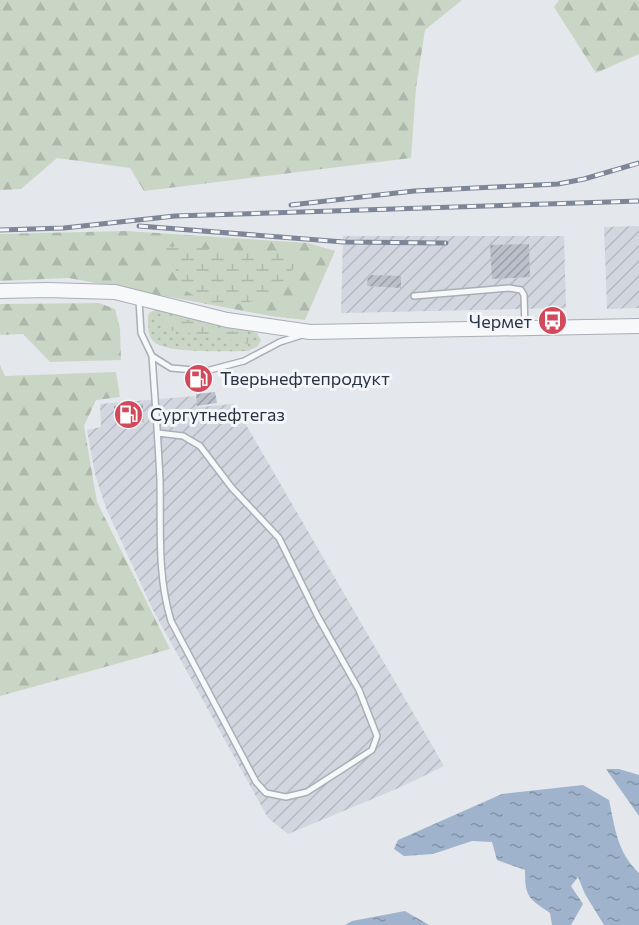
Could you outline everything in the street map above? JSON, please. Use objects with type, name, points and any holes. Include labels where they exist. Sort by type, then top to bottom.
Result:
[{"type":"street","points":[[0,291],[115,292],[227,320],[310,332],[639,326]]},
{"type":"lane","points":[[414,296],[509,288],[520,290],[524,295],[525,329]]},
{"type":"lane","points":[[139,298],[141,333],[152,356],[158,433],[162,575],[171,621],[256,782],[267,793],[286,797],[307,792],[372,750],[377,736],[360,690],[318,616],[279,538],[232,488],[200,446],[183,436],[158,433]]},
{"type":"lane","points":[[152,356],[171,368],[206,371],[244,361],[280,342],[310,332]]},
{"type":"shaded area","points":[[639,226],[639,308],[607,309],[604,227]]},
{"type":"shaded area","points":[[343,236],[564,236],[566,308],[341,313]]},
{"type":"shaded area","points":[[195,396],[198,407],[234,404],[444,766],[401,787],[288,834],[268,818],[153,610],[106,508],[95,474],[87,430],[101,427],[100,404]]},
{"type":"green space","points":[[0,0],[462,0],[425,30],[416,88],[411,158],[144,191],[130,168],[57,158],[21,189],[0,190]]},
{"type":"green space","points":[[559,0],[639,0],[639,54],[596,73],[554,7]]},
{"type":"green space","points":[[127,231],[308,243],[335,251],[305,320],[271,316],[69,278],[0,281],[0,234]]},
{"type":"green space","points":[[185,244],[208,249],[294,254],[297,262],[284,285],[264,299],[227,306],[206,303],[178,286],[180,278],[164,248]]},
{"type":"green space","points":[[99,303],[115,309],[120,329],[121,360],[50,362],[23,334],[0,335],[0,304]]},
{"type":"green space","points":[[157,309],[257,333],[261,340],[258,346],[248,351],[183,350],[159,345],[151,338],[148,328],[149,313]]},
{"type":"green space","points":[[163,314],[248,335],[249,341],[247,344],[168,330],[161,317]]},
{"type":"green space","points":[[0,365],[5,376],[116,372],[120,397],[96,400],[84,426],[97,502],[170,649],[0,696]]},
{"type":"water","points":[[606,769],[619,769],[639,775],[639,816]]},
{"type":"water","points":[[583,785],[609,800],[621,848],[639,873],[639,925],[604,925],[585,894],[578,877],[571,886],[583,904],[571,925],[552,925],[550,913],[532,900],[527,892],[525,870],[497,860],[492,842],[472,841],[433,854],[404,856],[394,849],[398,840],[502,794]]},
{"type":"water","points":[[405,911],[429,925],[345,925],[352,921]]},
{"type":"building","points":[[529,244],[530,277],[492,279],[490,245]]},
{"type":"building","points":[[368,275],[401,276],[401,288],[367,286]]},
{"type":"building","points":[[215,392],[217,403],[197,406],[196,394]]},
{"type":"building","name":"Сургутнефтегаз","points":[[143,404],[144,422],[115,423],[114,406]]},
{"type":"railway","points":[[291,205],[414,191],[558,184],[639,163]]},
{"type":"railway","points":[[0,230],[64,228],[175,216],[639,201]]},
{"type":"railway","points":[[139,226],[344,242],[446,243]]},
{"type":"place","name":"Чермет","points":[[553,321]]},
{"type":"place","name":"Тверьнефтепродукт","points":[[199,378]]},
{"type":"place","name":"Сургутнефтегаз","points":[[129,414]]}]
